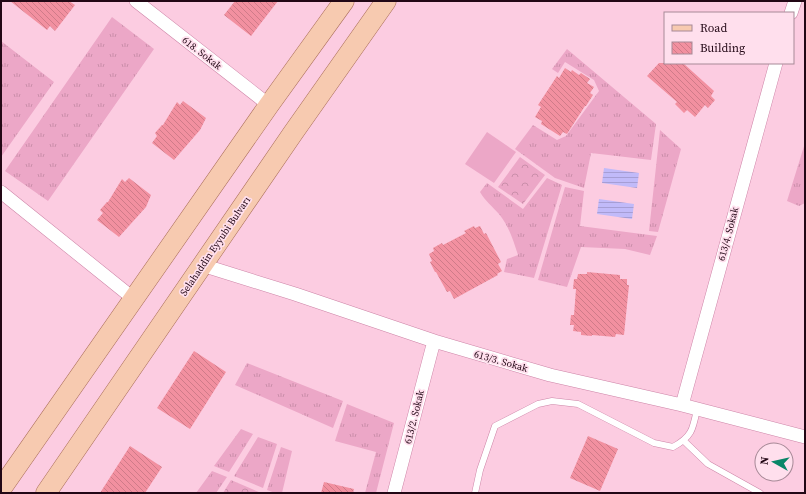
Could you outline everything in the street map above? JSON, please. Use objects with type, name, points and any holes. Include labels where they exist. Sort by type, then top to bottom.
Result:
[{"type":"main road","points":[[1,490],[269,105],[344,1]]},
{"type":"main road","name":"Selahaddin Eyyubi Bulvarı","points":[[46,493],[202,265],[386,1]]},
{"type":"street","name":"618. Sokak","points":[[136,1],[269,105]]},
{"type":"street","points":[[791,12],[795,1]]},
{"type":"street","name":"613/4. Sokak","points":[[682,404],[776,64]]},
{"type":"street","points":[[1,192],[134,299]]},
{"type":"street","name":"613/3. Sokak","points":[[202,265],[295,294],[434,341],[550,375],[682,404],[805,437]]},
{"type":"street","name":"613/2. Sokak","points":[[394,493],[434,341]]},
{"type":"lane","points":[[474,493],[495,426],[538,404],[552,401],[578,404],[654,443],[673,447],[684,441],[693,428],[697,408]]},
{"type":"lane","points":[[684,441],[708,464],[760,493]]},
{"type":"green space","points":[[112,17],[154,49],[48,201],[5,171]]},
{"type":"green space","points":[[1,41],[54,82],[1,157]]},
{"type":"green space","points":[[567,49],[656,124],[651,160],[591,153],[584,188],[555,178],[515,149],[533,125],[557,140],[566,136],[599,91],[594,80],[565,62],[558,73],[552,69]]},
{"type":"green space","points":[[660,130],[681,149],[658,232],[649,231]]},
{"type":"green space","points":[[487,132],[516,152],[494,183],[465,164]]},
{"type":"green space","points":[[805,143],[805,203],[799,206],[787,201]]},
{"type":"green space","points":[[520,157],[545,175],[523,204],[498,187]]},
{"type":"green space","points":[[547,178],[562,185],[534,278],[504,272],[507,259],[518,255],[505,223],[480,192],[487,183],[523,209]]},
{"type":"green space","points":[[565,187],[584,191],[580,226],[657,236],[650,255],[625,249],[581,247],[567,287],[538,280]]},
{"type":"green space","points":[[247,363],[343,401],[333,428],[235,385]]},
{"type":"green space","points":[[347,404],[394,423],[376,493],[365,493],[376,452],[335,441]]},
{"type":"green space","points":[[241,429],[253,434],[229,472],[214,466]]},
{"type":"green space","points":[[258,437],[277,444],[263,488],[234,476]]},
{"type":"green space","points":[[281,447],[292,451],[282,493],[275,493],[267,490]]},
{"type":"green space","points":[[212,471],[227,477],[216,493],[196,493]]},
{"type":"green space","points":[[231,480],[261,493],[223,493]]},
{"type":"shaded area","points":[[604,168],[639,173],[637,188],[602,183]]},
{"type":"shaded area","points":[[599,199],[634,204],[632,219],[597,214]]},
{"type":"building","points":[[10,1],[69,1],[75,5],[55,31],[50,26],[47,30]]},
{"type":"building","points":[[235,1],[278,1],[251,36],[224,15]]},
{"type":"building","points":[[659,63],[684,64],[714,91],[711,96],[715,100],[708,108],[705,105],[695,117],[687,110],[684,113],[675,104],[677,102],[647,76]]},
{"type":"building","points":[[565,68],[571,72],[572,70],[579,75],[581,73],[590,79],[587,83],[594,87],[590,93],[593,95],[567,134],[563,132],[560,136],[541,124],[542,121],[535,117],[541,107],[538,105],[557,76],[559,78]]},
{"type":"building","points":[[183,101],[206,118],[200,130],[174,160],[152,143],[157,136],[155,133],[163,125],[177,102],[180,105]]},
{"type":"building","points":[[129,178],[151,195],[146,207],[119,237],[97,220],[103,213],[100,210],[108,202],[122,179],[125,182]]},
{"type":"building","points":[[474,226],[475,228],[480,226],[484,234],[486,233],[501,262],[498,264],[502,271],[497,274],[498,275],[454,299],[450,291],[447,292],[435,272],[430,262],[432,261],[429,254],[434,251],[433,248],[442,243],[443,245],[466,233],[464,231]]},
{"type":"building","points":[[587,272],[620,275],[620,279],[627,279],[627,285],[629,285],[624,335],[616,334],[615,337],[592,336],[581,335],[581,332],[573,331],[574,325],[570,325],[571,315],[574,315],[576,289],[573,289],[574,279],[577,279],[578,274],[587,274]]},
{"type":"building","points":[[194,351],[226,372],[190,429],[157,408]]},
{"type":"building","points":[[588,436],[618,449],[600,491],[570,478]]},
{"type":"building","points":[[130,446],[162,467],[145,493],[100,493]]},
{"type":"building","points":[[324,482],[354,489],[353,493],[321,493]]}]
